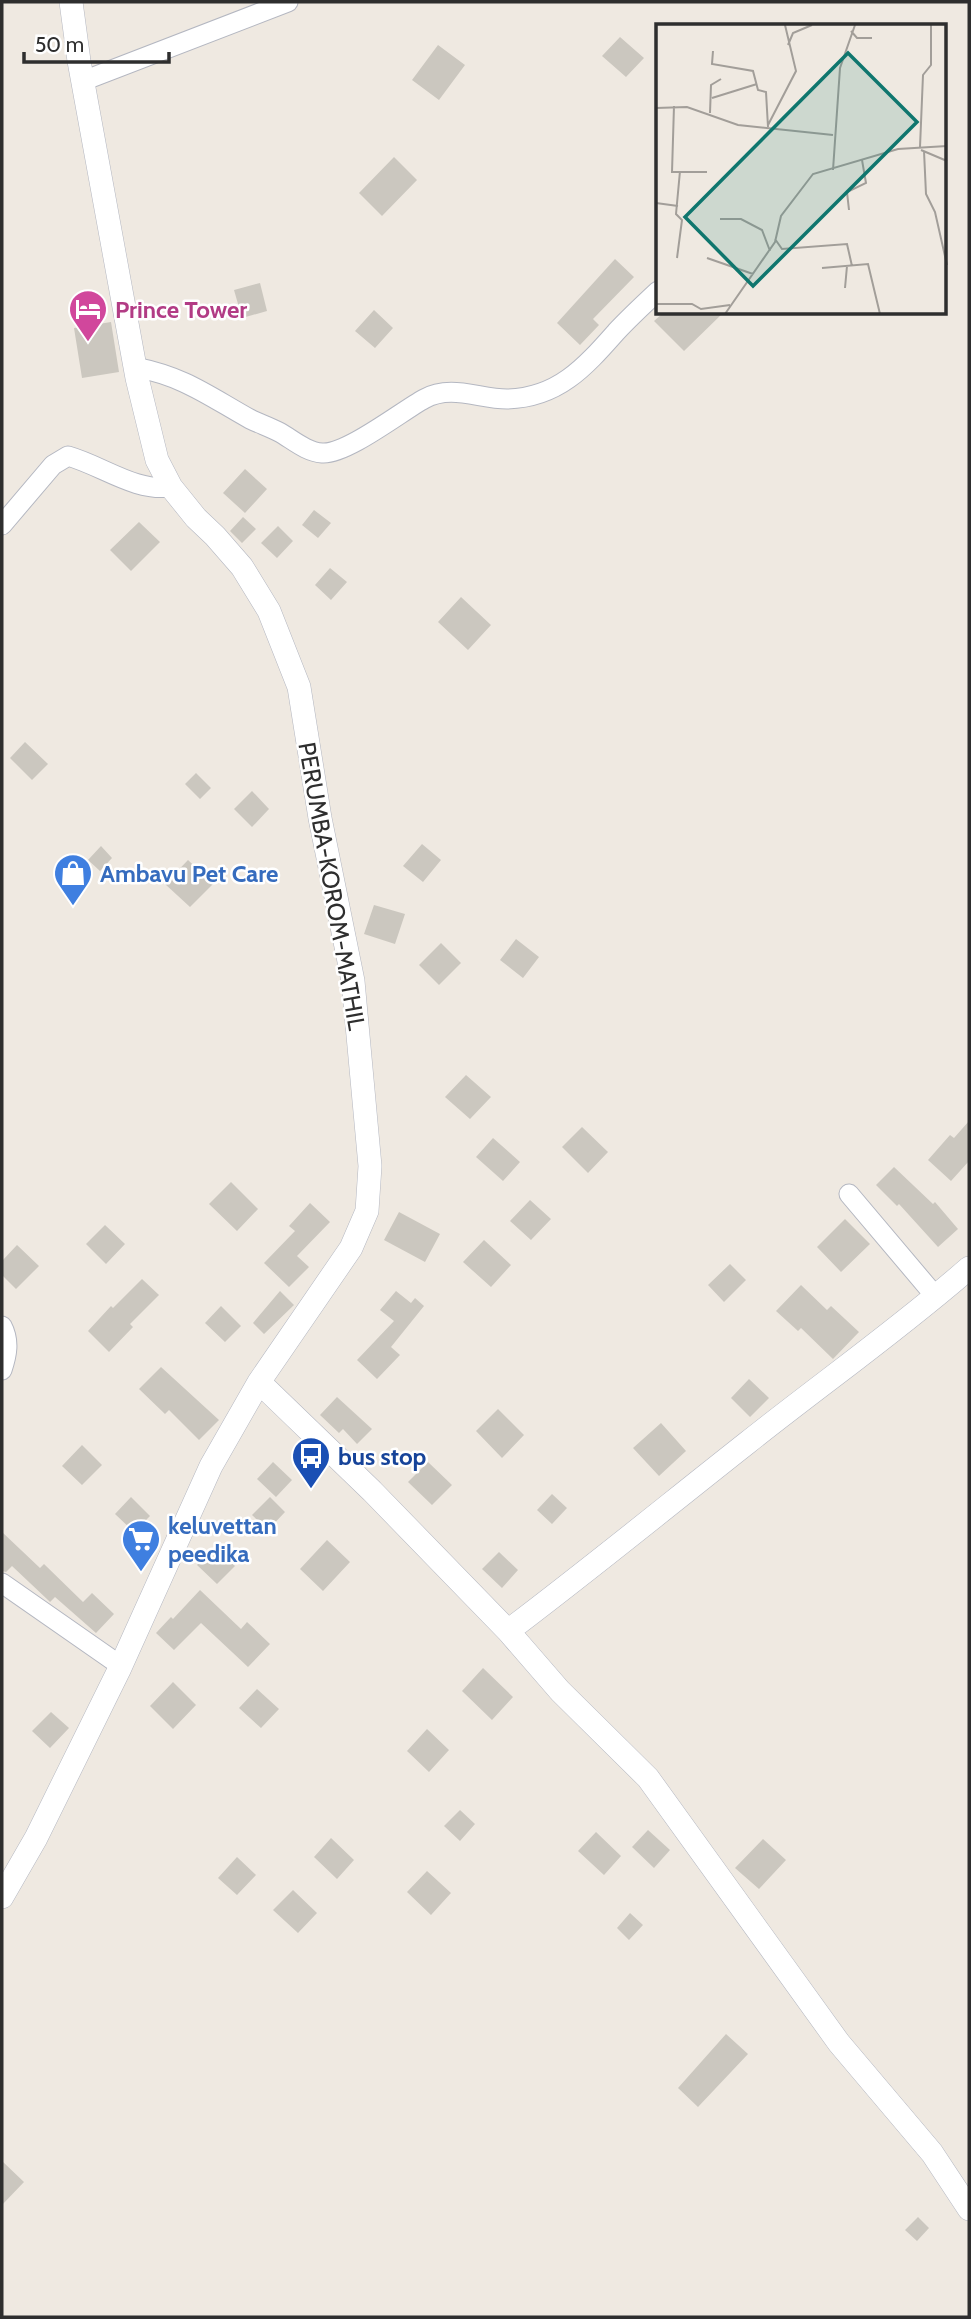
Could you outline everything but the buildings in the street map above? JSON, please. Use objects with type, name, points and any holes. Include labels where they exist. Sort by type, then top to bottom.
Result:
[{"type":"street","name":"PERUMBA-KOROM-MATHIL","points":[[2,1897],[36,1838],[121,1665],[211,1466],[259,1382],[351,1248],[367,1211],[370,1166],[353,981],[320,818],[299,687],[269,611],[242,567],[196,518],[172,487],[157,460],[135,367],[71,2]]},
{"type":"street","points":[[83,81],[288,2]]},
{"type":"street","points":[[135,367],[164,372],[193,385],[306,448],[321,453],[333,452],[390,423],[424,399],[438,393],[455,391],[478,397],[509,399],[541,394],[562,385],[600,351],[656,293]]},
{"type":"street","points":[[2,525],[53,465],[68,456],[89,462],[115,477],[155,489],[172,487]]},
{"type":"street","points":[[849,1194],[936,1297]]},
{"type":"street","points":[[508,1632],[620,1546],[746,1443],[936,1297],[969,1268]]},
{"type":"street","points":[[2,1326],[8,1354],[2,1370]]},
{"type":"street","points":[[259,1382],[372,1490],[508,1632],[560,1691],[648,1778],[839,2043],[932,2153],[969,2209]]},
{"type":"street","points":[[2,1583],[121,1665]]},
{"type":"place","name":"Prince Tower","points":[[88,343]]},
{"type":"place","name":"Ambavu Pet Care","points":[[73,907]]},
{"type":"place","name":"bus stop","points":[[311,1490]]},
{"type":"place","name":"keluvettan peedika","points":[[141,1573]]}]
